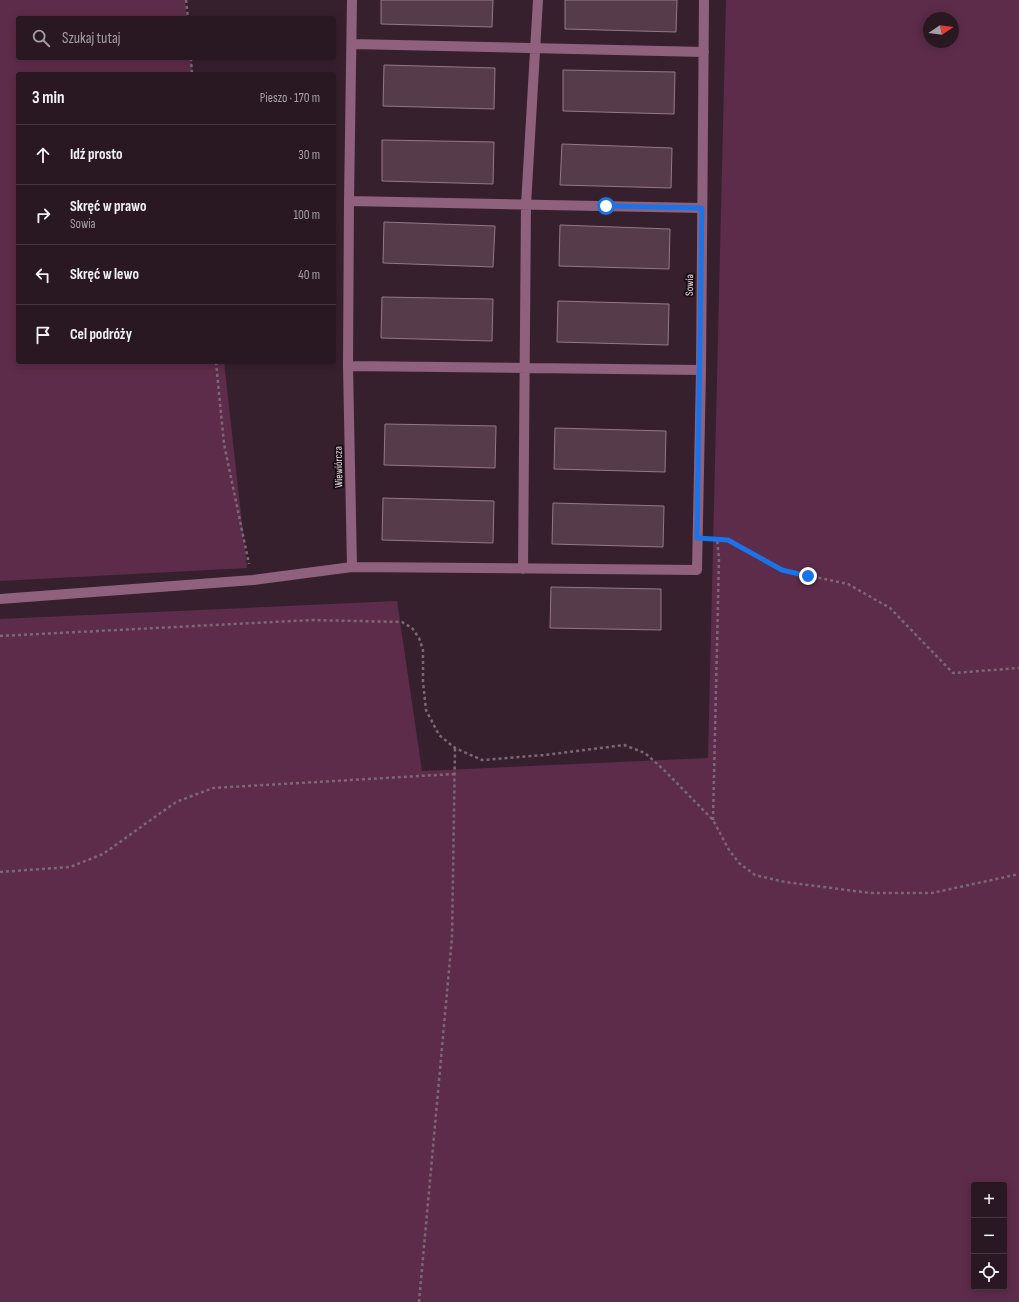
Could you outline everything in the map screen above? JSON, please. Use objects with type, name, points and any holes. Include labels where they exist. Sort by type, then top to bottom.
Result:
[{"type":"street","name":"Wiewiórcza","points":[[352,0],[348,366],[352,567]]},
{"type":"street","points":[[0,599],[253,580],[352,567],[523,569],[526,205],[538,0]]},
{"type":"street","name":"Sowia","points":[[523,569],[697,570],[701,370],[704,0]]},
{"type":"street","points":[[352,44],[704,52]]},
{"type":"street","points":[[350,201],[702,208]]},
{"type":"street","points":[[348,366],[701,370]]},
{"type":"path","points":[[186,0],[188,16]]},
{"type":"path","points":[[191,60],[192,72]]},
{"type":"path","points":[[216,364],[224,444],[253,580]]},
{"type":"path","points":[[697,538],[728,540],[782,570],[848,584],[890,608],[953,674],[1019,668]]},
{"type":"path","points":[[713,820],[719,558],[717,539]]},
{"type":"path","points":[[0,636],[312,620],[402,622],[412,628],[419,638],[423,650],[423,682],[426,710],[439,735],[455,748],[482,760],[545,755],[624,745],[645,753],[665,771],[713,820],[729,850],[739,864],[755,875],[785,882],[870,893],[932,893],[1019,874]]},
{"type":"path","points":[[419,1302],[452,937],[455,748]]},
{"type":"path","points":[[0,872],[70,867],[103,854],[176,802],[213,788],[454,774]]},
{"type":"shaded area","points":[[0,0],[185,0],[187,16],[16,16],[16,60],[191,60],[193,72],[16,72],[16,364],[224,364],[247,568],[0,581]]},
{"type":"shaded area","points":[[726,0],[1019,0],[1019,1302],[0,1302],[0,619],[397,601],[422,771],[708,758]]},
{"type":"building","points":[[381,0],[493,0],[492,27],[381,24]]},
{"type":"building","points":[[565,0],[677,0],[676,32],[565,29]]},
{"type":"building","points":[[384,65],[495,68],[494,109],[383,106]]},
{"type":"building","points":[[563,70],[675,72],[674,114],[563,111]]},
{"type":"building","points":[[382,140],[494,142],[493,184],[382,181]]},
{"type":"building","points":[[562,144],[672,148],[671,188],[560,185]]},
{"type":"building","points":[[384,222],[495,226],[493,267],[383,263]]},
{"type":"building","points":[[560,225],[670,229],[669,269],[559,266]]},
{"type":"building","points":[[382,297],[493,299],[492,341],[381,338]]},
{"type":"building","points":[[558,301],[669,304],[668,345],[557,342]]},
{"type":"building","points":[[385,424],[496,426],[495,468],[384,465]]},
{"type":"building","points":[[555,428],[666,431],[665,472],[554,469]]},
{"type":"building","points":[[383,498],[494,501],[493,543],[382,540]]},
{"type":"building","points":[[553,503],[664,506],[663,547],[552,544]]},
{"type":"building","points":[[551,587],[661,589],[661,630],[550,628]]},
{"type":"route","points":[[606,206],[702,208],[701,370],[697,538],[728,540],[782,570],[808,576]]}]
